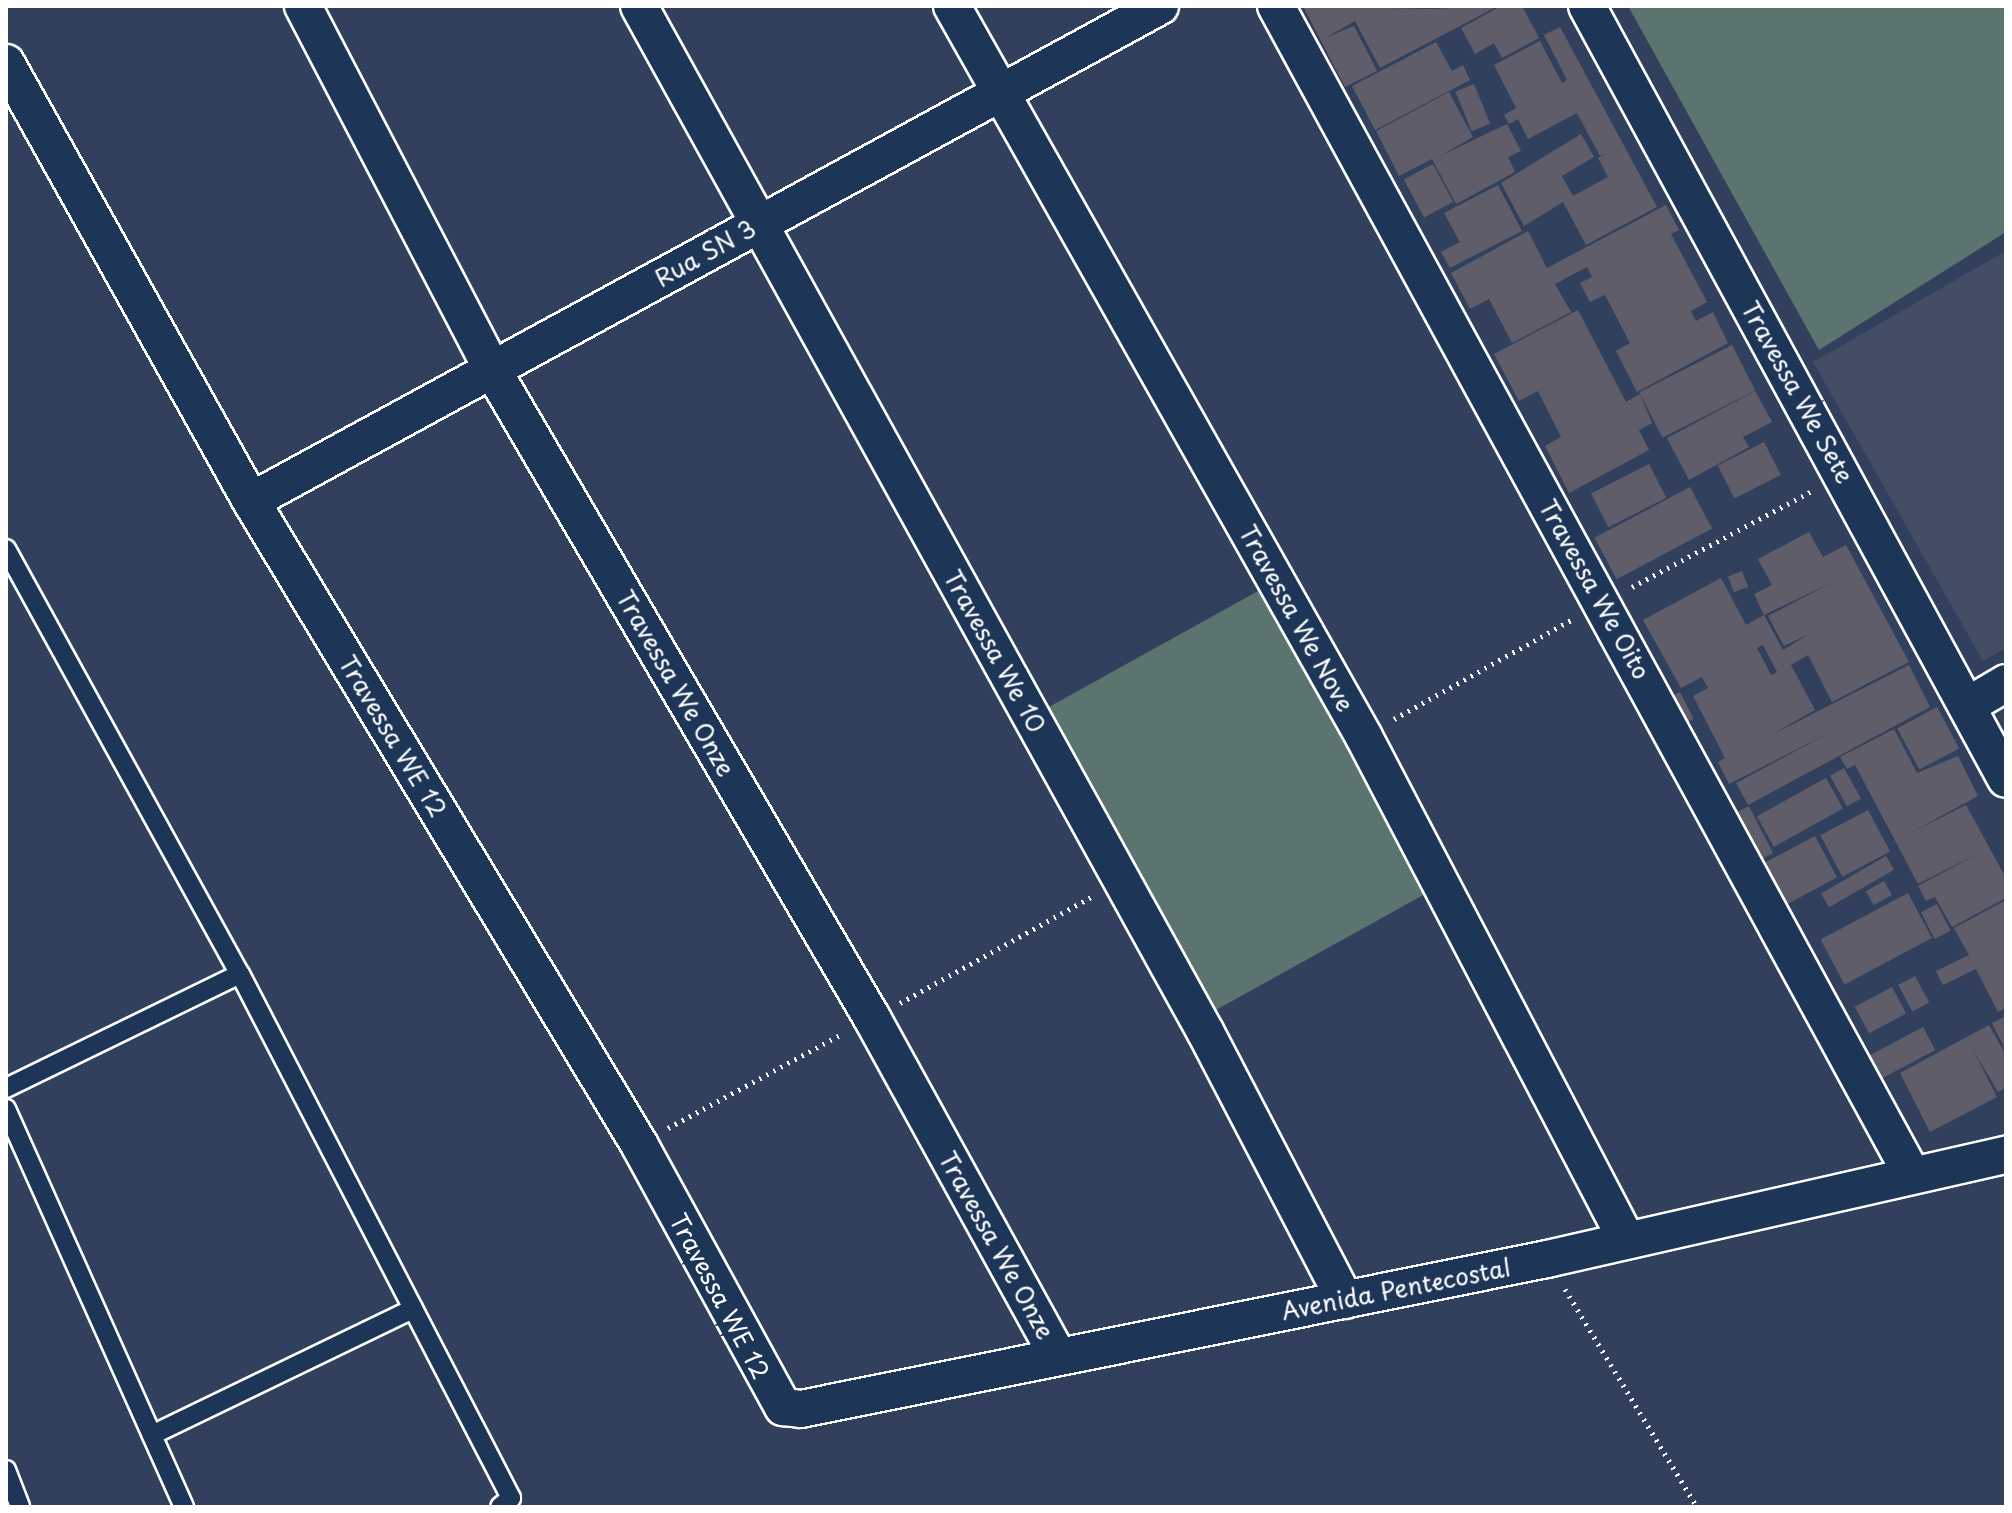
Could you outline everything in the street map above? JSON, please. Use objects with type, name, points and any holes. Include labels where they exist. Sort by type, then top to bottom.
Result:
[{"type":"street","name":"Travessa We Onze","points":[[303,6],[493,371],[872,1018],[1057,1355]]},
{"type":"street","name":"Travessa We 10","points":[[639,6],[1345,1300]]},
{"type":"street","name":"Travessa We Nove","points":[[952,6],[1364,737],[1626,1239]]},
{"type":"street","name":"Rua SN 3","points":[[251,501],[1160,6]]},
{"type":"street","name":"Travessa We Oito","points":[[1276,6],[1911,1173]]},
{"type":"street","name":"Travessa We Sete","points":[[1587,6],[2006,779]]},
{"type":"street","name":"Travessa WE 12","points":[[6,63],[251,501],[639,1144],[783,1407]]},
{"type":"street","points":[[1967,706],[2006,683]]},
{"type":"street","name":"Avenida Pentecostal","points":[[783,1407],[1547,1259],[1911,1173],[2006,1155]]},
{"type":"lane","points":[[6,549],[240,974],[511,1498],[500,1507]]},
{"type":"lane","points":[[6,1088],[240,974]]},
{"type":"lane","points":[[6,1109],[184,1507]]},
{"type":"lane","points":[[152,1435],[413,1309]]},
{"type":"lane","points":[[6,1470],[20,1507]]},
{"type":"path","points":[[1547,1259],[1697,1507]]},
{"type":"shaded area","points":[[2006,251],[2006,648],[1983,661],[1813,362]]},
{"type":"green space","points":[[1628,6],[2006,6],[2006,232],[1819,350]]},
{"type":"green space","points":[[1269,585],[1437,888],[1207,1015],[1039,713]]},
{"type":"building","points":[[1303,6],[1432,9],[1498,6],[1380,68],[1355,21],[1325,38],[1354,26],[1377,71],[1345,87]]},
{"type":"building","points":[[1501,6],[1522,6],[1539,38],[1502,58],[1494,43],[1475,54],[1461,28]]},
{"type":"building","points":[[1560,27],[1657,207],[1586,245],[1563,202],[1524,226],[1501,183],[1581,134],[1594,157],[1562,176],[1573,196],[1608,177],[1598,158],[1608,153],[1600,156],[1577,113],[1528,139],[1518,119],[1509,124],[1504,115],[1516,108],[1494,65],[1540,41],[1562,83],[1567,80],[1544,35]]},
{"type":"building","points":[[1436,42],[1452,71],[1463,65],[1470,80],[1375,130],[1352,86]]},
{"type":"building","points":[[1474,84],[1490,124],[1472,131],[1455,91]]},
{"type":"building","points":[[1449,92],[1473,137],[1440,156],[1507,124],[1521,151],[1508,157],[1515,172],[1456,204],[1432,159],[1399,176],[1376,131]]},
{"type":"building","points":[[1433,164],[1453,202],[1424,217],[1404,179]]},
{"type":"building","points":[[1498,185],[1522,231],[1450,268],[1441,252],[1460,242],[1444,213]]},
{"type":"building","points":[[1666,205],[1679,230],[1671,234],[1707,302],[1691,311],[1696,321],[1713,312],[1728,343],[1637,392],[1616,351],[1630,343],[1605,295],[1590,302],[1580,283],[1592,277],[1587,267],[1555,284],[1571,312],[1512,343],[1489,299],[1470,309],[1451,273],[1528,231],[1547,268]]},
{"type":"building","points":[[1578,310],[1626,402],[1640,394],[1652,423],[1639,430],[1649,450],[1569,493],[1545,446],[1561,437],[1538,391],[1519,401],[1494,354]]},
{"type":"building","points":[[1732,345],[1755,390],[1662,438],[1639,392]]},
{"type":"building","points":[[1755,391],[1772,422],[1743,437],[1749,447],[1689,480],[1667,438]]},
{"type":"building","points":[[1764,442],[1781,475],[1734,499],[1718,466]]},
{"type":"building","points":[[1649,464],[1666,498],[1608,527],[1591,494]]},
{"type":"building","points":[[1690,487],[1712,528],[1617,579],[1595,538]]},
{"type":"building","points":[[1809,532],[1823,557],[1846,545],[1909,662],[1832,702],[1808,655],[1791,665],[1815,710],[1771,735],[1909,665],[1930,707],[1748,805],[1736,783],[1829,733],[1729,784],[1718,762],[1725,758],[1693,696],[1708,688],[1702,677],[1681,688],[1643,620],[1721,578],[1746,625],[1764,615],[1754,594],[1772,585],[1758,559]],"holes":[[[1833,582],[1768,616],[1784,646],[1809,634],[1783,650],[1764,615]],[[1763,645],[1777,672],[1771,675],[1757,648]]]},
{"type":"building","points":[[1742,571],[1748,587],[1734,592],[1728,576]]},
{"type":"building","points":[[1680,692],[1694,719],[1679,726],[1666,699]]},
{"type":"building","points":[[1937,707],[1959,748],[1919,770],[1897,728]]},
{"type":"building","points":[[1894,729],[1917,773],[1958,756],[1978,796],[1910,833],[1966,805],[2006,878],[2006,898],[1952,927],[1935,897],[1926,901],[1918,886],[1979,853],[1918,884],[1855,765],[1847,769],[1840,757]]},
{"type":"building","points":[[1844,768],[1861,799],[1847,806],[1830,776]]},
{"type":"building","points":[[1826,778],[1843,809],[1774,847],[1757,816]]},
{"type":"building","points":[[1749,806],[1773,853],[1754,863],[1730,816]]},
{"type":"building","points":[[1868,810],[1890,851],[1842,877],[1820,835]]},
{"type":"building","points":[[1815,836],[1837,877],[1781,908],[1758,866]]},
{"type":"building","points":[[1886,856],[1894,870],[1829,907],[1821,894]]},
{"type":"building","points":[[1884,881],[1892,895],[1874,905],[1866,892]]},
{"type":"building","points":[[1908,893],[1932,938],[1845,985],[1821,939]]},
{"type":"building","points":[[2006,900],[2006,1008],[1998,1012],[1976,969],[1943,985],[1936,971],[1969,955],[1954,928]]},
{"type":"building","points":[[1937,904],[1951,931],[1935,939],[1921,912]]},
{"type":"building","points":[[1915,976],[1929,1002],[1912,1011],[1898,985]]},
{"type":"building","points":[[1892,987],[1906,1013],[1869,1033],[1855,1007]]},
{"type":"building","points":[[2006,1016],[2006,1051],[1992,1023]]},
{"type":"building","points":[[1989,1025],[2006,1055],[2006,1088],[1998,1092],[1973,1050],[1997,1097],[1930,1132],[1900,1073]]},
{"type":"building","points":[[1923,1027],[1935,1050],[1876,1081],[1864,1058]]}]
